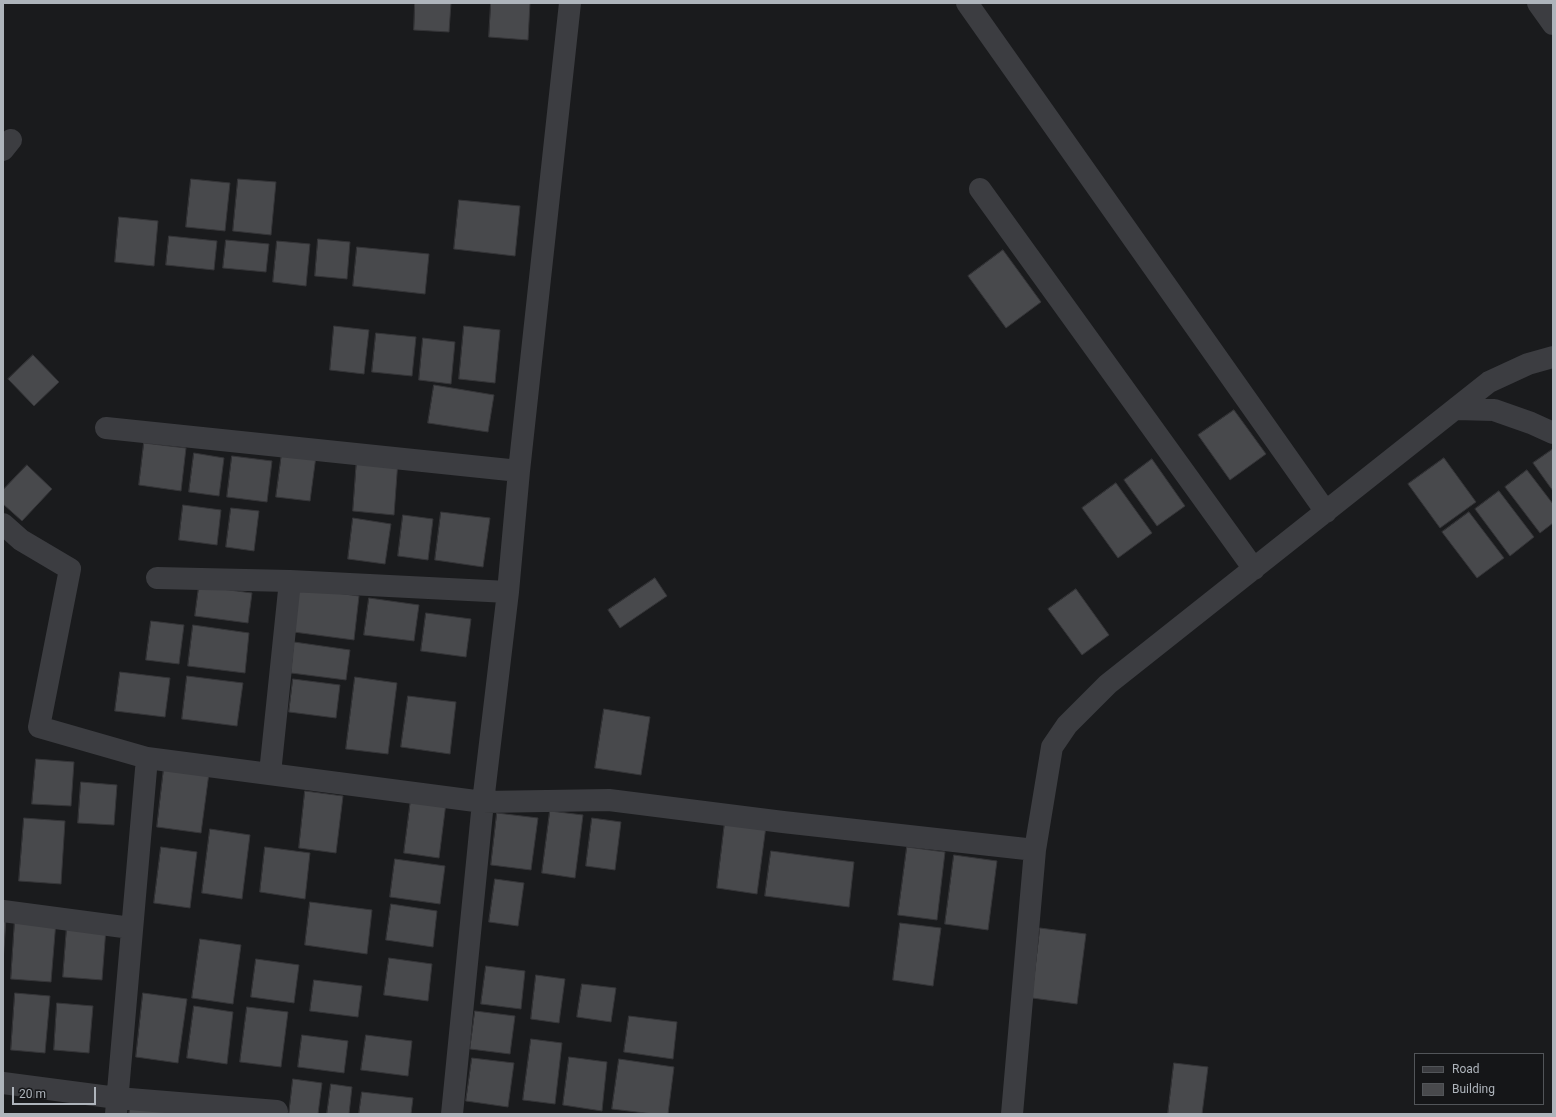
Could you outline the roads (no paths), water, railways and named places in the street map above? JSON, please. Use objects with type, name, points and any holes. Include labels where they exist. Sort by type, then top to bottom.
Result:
[{"type":"street","points":[[452,1114],[483,802],[508,592],[519,471],[570,3]]},
{"type":"street","points":[[967,3],[1326,512]]},
{"type":"street","points":[[1538,3],[1553,24]]},
{"type":"street","points":[[980,189],[1254,569]]},
{"type":"street","points":[[1012,1114],[1036,850],[1052,747],[1067,725],[1108,684],[1489,382],[1528,364],[1553,357]]},
{"type":"street","points":[[1456,409],[1494,410],[1531,423],[1553,433]]},
{"type":"street","points":[[106,428],[519,471]]},
{"type":"street","points":[[3,524],[21,540],[70,569],[39,727],[147,758],[483,802],[609,800],[783,822],[1036,850]]},
{"type":"street","points":[[157,578],[290,581],[508,592]]},
{"type":"street","points":[[270,774],[290,581]]},
{"type":"street","points":[[116,1106],[147,758]]},
{"type":"street","points":[[3,911],[131,928]]},
{"type":"street","points":[[3,1082],[116,1106],[277,1111]]}]
